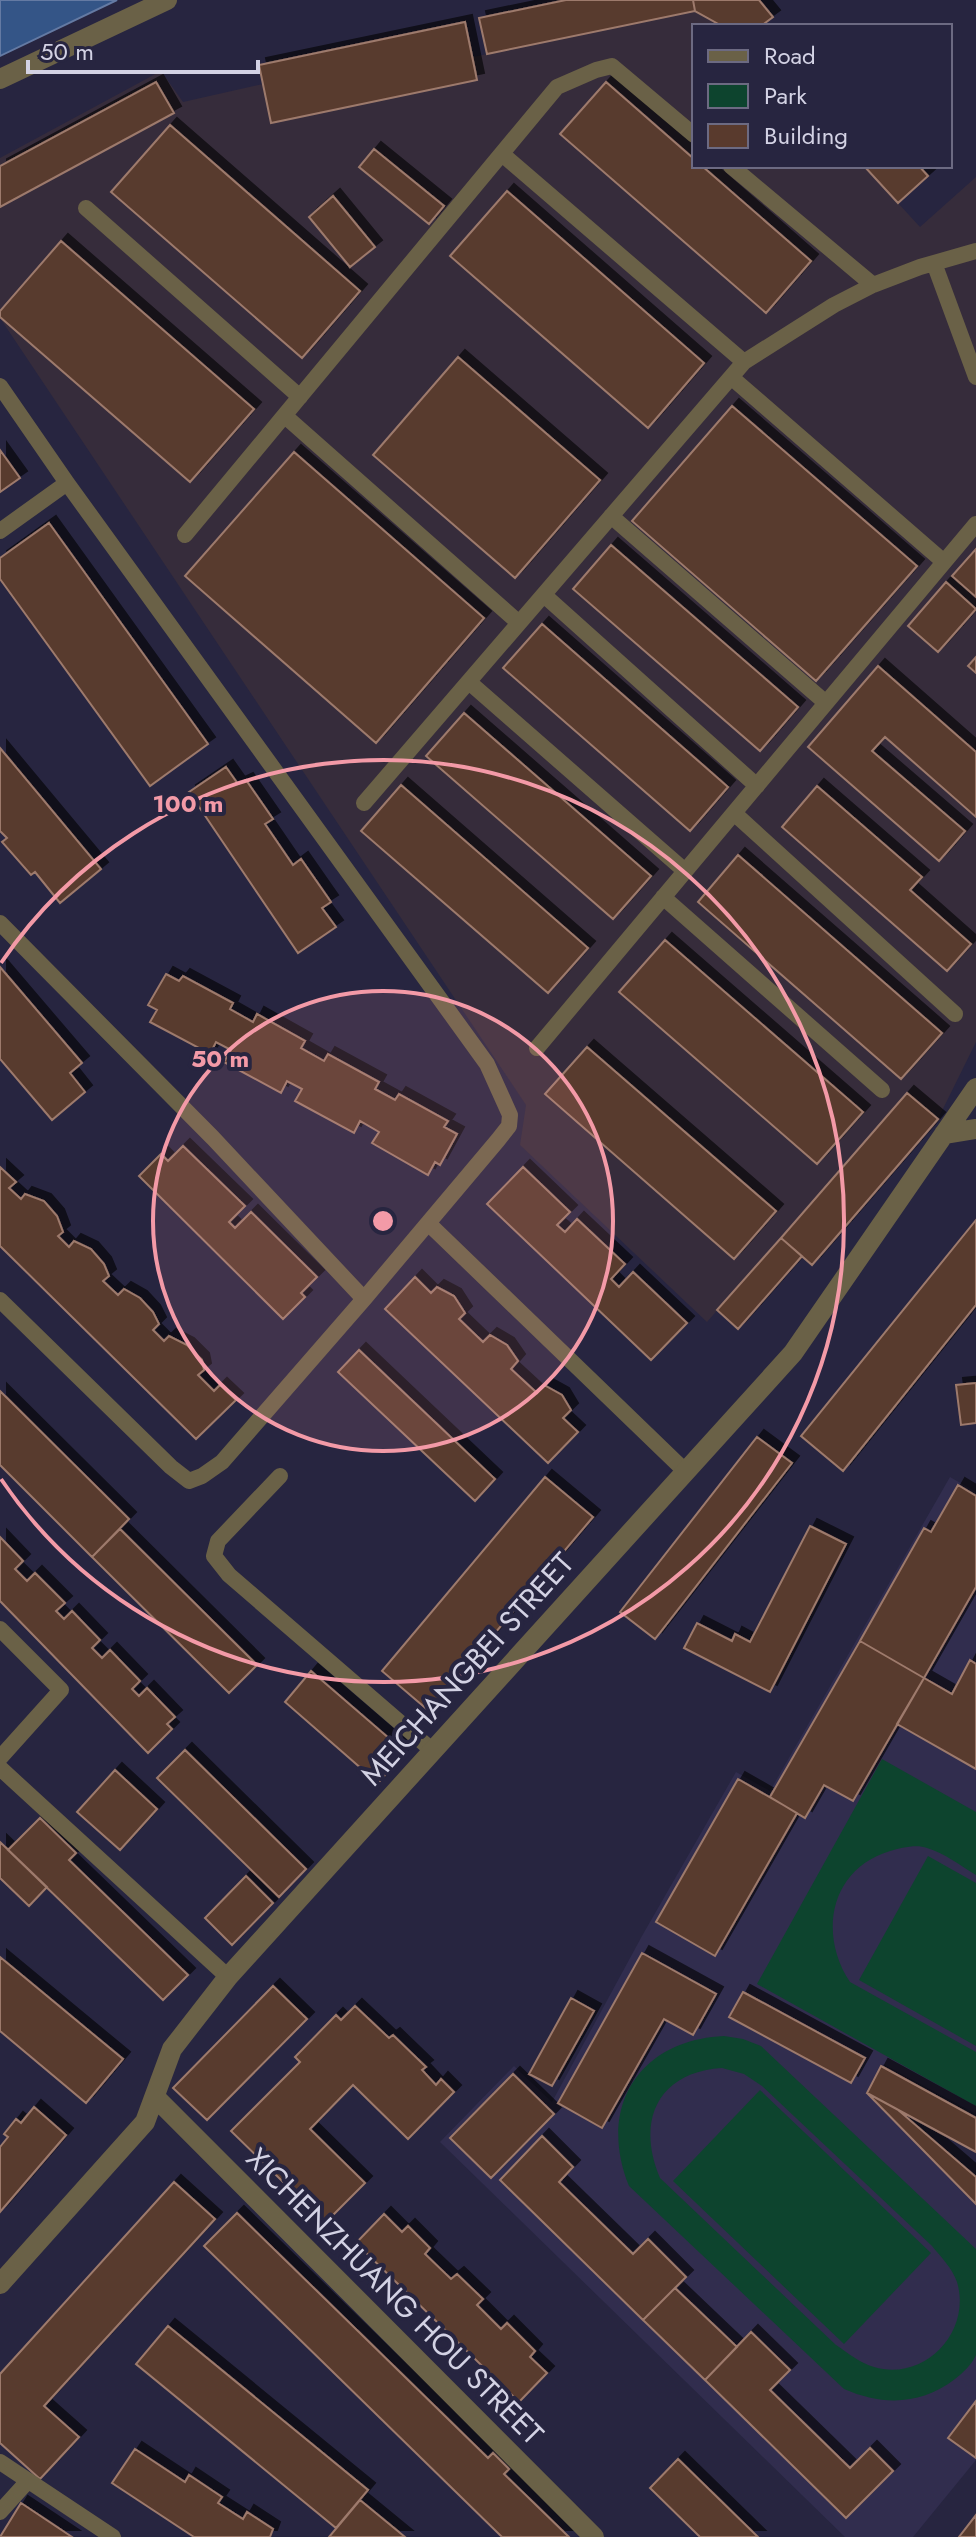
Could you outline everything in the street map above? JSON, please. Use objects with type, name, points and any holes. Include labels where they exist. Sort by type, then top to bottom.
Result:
[{"type":"street","points":[[0,79],[167,0]]},
{"type":"street","name":"MEICHANGBEI STREET","points":[[0,2284],[145,2122],[172,2049],[228,1977],[793,1353],[976,1088]]},
{"type":"street","points":[[944,1134],[976,1129]]},
{"type":"street","name":"XICHENZHUANG HOU STREET","points":[[155,2097],[594,2537]]},
{"type":"lane","points":[[185,535],[557,87],[612,66],[692,133]]},
{"type":"lane","points":[[502,154],[744,362]]},
{"type":"lane","points":[[733,168],[873,285]]},
{"type":"lane","points":[[86,208],[300,397]]},
{"type":"lane","points":[[364,803],[744,362],[834,305],[873,285],[976,251]]},
{"type":"lane","points":[[934,263],[976,377]]},
{"type":"lane","points":[[731,377],[944,562]]},
{"type":"lane","points":[[0,386],[487,1064],[510,1115],[509,1126],[222,1462],[189,1481],[0,1300]]},
{"type":"lane","points":[[285,416],[519,623]]},
{"type":"lane","points":[[0,531],[67,483]]},
{"type":"lane","points":[[611,516],[826,703]]},
{"type":"lane","points":[[537,1048],[976,524]]},
{"type":"lane","points":[[544,595],[757,786]]},
{"type":"lane","points":[[469,682],[685,871]]},
{"type":"lane","points":[[734,813],[955,1014]]},
{"type":"lane","points":[[663,897],[882,1090]]},
{"type":"lane","points":[[0,923],[213,1138],[364,1299]]},
{"type":"lane","points":[[428,1223],[685,1471]]},
{"type":"lane","points":[[280,1476],[218,1541],[214,1556],[229,1575],[433,1751]]},
{"type":"lane","points":[[0,1629],[61,1690],[0,1758]]},
{"type":"lane","points":[[0,1768],[228,1977]]},
{"type":"lane","points":[[0,2462],[113,2537]]},
{"type":"lane","points":[[0,2512],[27,2482]]},
{"type":"shaded area","points":[[695,11],[718,24],[692,24],[692,168],[866,168],[920,227],[976,177],[976,1042],[938,1119],[906,1093],[707,1322],[520,1145],[526,1105],[0,318],[0,158],[161,71],[183,102],[263,84],[271,122],[477,80],[473,57]]},
{"type":"shaded area","points":[[950,1477],[976,1492],[976,2114],[883,2064],[867,2093],[976,2177],[976,2460],[913,2537],[845,2537],[440,2142],[514,2066],[552,2102],[736,1772],[770,1791]]},
{"type":"green space","points":[[882,1759],[976,1812],[976,1875],[946,1856],[923,1847],[890,1851],[870,1860],[854,1872],[843,1888],[836,1905],[834,1944],[850,1982],[976,2052],[976,2106],[757,1984]]},
{"type":"green space","points":[[928,1856],[976,1883],[976,2046],[859,1980]]},
{"type":"green space","points":[[724,2036],[761,2046],[976,2249],[976,2355],[958,2377],[929,2394],[901,2400],[873,2398],[844,2389],[629,2186],[620,2157],[618,2130],[623,2105],[633,2083],[648,2064],[669,2050],[694,2040]],"holes":[[[722,2068],[744,2074],[762,2086],[932,2246],[952,2272],[960,2301],[957,2318],[951,2335],[926,2360],[893,2370],[874,2367],[836,2345],[660,2178],[650,2138],[652,2120],[667,2090],[682,2079],[700,2072]]]},
{"type":"green space","points":[[760,2090],[931,2253],[844,2344],[673,2181]]},
{"type":"water","points":[[0,0],[117,0],[0,56]]},
{"type":"building","points":[[566,0],[693,0],[695,11],[487,54],[479,18]]},
{"type":"building","points":[[693,0],[759,0],[773,17],[764,24],[718,24],[695,11]]},
{"type":"building","points":[[465,22],[477,80],[271,123],[259,65]]},
{"type":"building","points":[[156,82],[174,113],[0,207],[0,166]]},
{"type":"building","points":[[606,82],[692,157],[692,168],[704,168],[811,261],[766,313],[560,134]]},
{"type":"building","points":[[170,125],[360,291],[302,358],[111,192]]},
{"type":"building","points":[[374,149],[444,206],[429,224],[359,167]]},
{"type":"building","points":[[866,168],[921,168],[928,176],[898,203]]},
{"type":"building","points":[[507,191],[704,363],[648,428],[450,256]]},
{"type":"building","points":[[333,196],[375,247],[350,267],[309,217]]},
{"type":"building","points":[[61,241],[254,409],[190,482],[0,317],[0,311]]},
{"type":"building","points":[[458,357],[600,480],[515,578],[373,455]]},
{"type":"building","points":[[732,406],[917,566],[816,681],[632,521]]},
{"type":"building","points":[[0,450],[20,478],[0,492]]},
{"type":"building","points":[[294,452],[484,618],[376,743],[185,576]]},
{"type":"building","points":[[49,523],[208,744],[150,786],[0,579],[0,558]]},
{"type":"building","points":[[611,545],[798,707],[760,751],[573,589]]},
{"type":"building","points":[[976,549],[976,597],[952,576]]},
{"type":"building","points":[[946,582],[976,609],[938,652],[908,626]]},
{"type":"building","points":[[542,624],[728,787],[690,831],[503,668]]},
{"type":"building","points":[[976,657],[976,673],[968,666]]},
{"type":"building","points":[[878,666],[976,752],[976,817],[885,737],[872,751],[965,831],[939,861],[808,747]]},
{"type":"building","points":[[464,713],[651,876],[613,919],[426,756]]},
{"type":"building","points":[[0,748],[101,869],[60,903],[35,872],[31,875],[2,842],[7,838],[0,831]]},
{"type":"building","points":[[226,767],[238,784],[246,780],[273,819],[265,824],[293,865],[301,859],[331,902],[322,908],[336,927],[298,953],[189,792]]},
{"type":"building","points":[[401,785],[588,948],[548,993],[361,831]]},
{"type":"building","points":[[817,786],[922,877],[910,890],[971,944],[947,971],[782,827]]},
{"type":"building","points":[[738,855],[942,1033],[901,1079],[698,902]]},
{"type":"building","points":[[665,940],[863,1112],[817,1164],[619,992]]},
{"type":"building","points":[[0,967],[82,1063],[70,1073],[85,1092],[52,1120],[0,1059]]},
{"type":"building","points":[[166,974],[179,981],[183,976],[233,1003],[230,1009],[253,1022],[257,1014],[305,1041],[301,1048],[324,1061],[328,1054],[379,1082],[375,1089],[395,1100],[399,1094],[448,1121],[444,1127],[457,1134],[440,1165],[435,1162],[428,1175],[372,1143],[379,1132],[360,1121],[354,1133],[295,1101],[302,1089],[287,1081],[281,1093],[224,1062],[231,1050],[216,1042],[210,1054],[150,1022],[157,1010],[148,1005]]},
{"type":"building","points":[[587,1047],[776,1211],[734,1259],[545,1094]]},
{"type":"building","points":[[907,1093],[938,1119],[812,1265],[781,1238]]},
{"type":"building","points":[[183,1146],[245,1206],[229,1222],[235,1228],[251,1212],[317,1277],[301,1293],[305,1297],[283,1319],[139,1176],[161,1154],[168,1161]]},
{"type":"building","points":[[0,1167],[16,1182],[9,1188],[21,1199],[25,1194],[44,1201],[57,1216],[63,1232],[58,1236],[69,1247],[74,1241],[91,1249],[104,1264],[109,1276],[103,1281],[118,1295],[124,1289],[140,1298],[153,1312],[159,1324],[153,1330],[164,1341],[169,1336],[187,1345],[202,1360],[204,1370],[198,1375],[214,1391],[220,1385],[236,1400],[196,1439],[0,1246]]},
{"type":"building","points":[[523,1167],[570,1212],[557,1225],[565,1232],[577,1219],[625,1264],[611,1279],[619,1287],[633,1272],[687,1323],[651,1360],[487,1204]]},
{"type":"building","points":[[976,1220],[976,1305],[843,1471],[801,1436]]},
{"type":"building","points":[[781,1238],[802,1256],[738,1329],[717,1310]]},
{"type":"building","points":[[415,1277],[431,1293],[437,1287],[454,1296],[465,1313],[459,1319],[483,1342],[490,1335],[507,1345],[518,1361],[511,1369],[537,1393],[544,1385],[562,1395],[571,1410],[563,1418],[578,1432],[548,1463],[385,1309]]},
{"type":"building","points":[[359,1350],[495,1479],[475,1501],[338,1372]]},
{"type":"building","points":[[976,1383],[976,1423],[961,1425],[956,1385]]},
{"type":"building","points":[[0,1391],[129,1519],[92,1557],[0,1465]]},
{"type":"building","points":[[757,1437],[792,1463],[655,1639],[620,1612]]},
{"type":"building","points":[[545,1477],[593,1517],[429,1711],[382,1671]]},
{"type":"building","points":[[958,1485],[976,1496],[976,1587],[924,1678],[860,1641],[924,1528],[931,1532]]},
{"type":"building","points":[[810,1526],[846,1544],[770,1692],[684,1648],[697,1623],[732,1641],[735,1634],[750,1642]]},
{"type":"building","points":[[120,1529],[257,1665],[229,1693],[92,1557]]},
{"type":"building","points":[[0,1537],[23,1561],[15,1569],[27,1581],[35,1573],[65,1603],[56,1611],[64,1619],[72,1611],[100,1640],[92,1648],[102,1658],[110,1650],[140,1681],[132,1689],[139,1696],[147,1688],[175,1717],[167,1724],[172,1729],[148,1753],[0,1601]]},
{"type":"building","points":[[860,1641],[924,1678],[853,1801],[824,1785],[805,1818],[770,1797]]},
{"type":"building","points":[[970,1660],[976,1664],[976,1769],[897,1724],[924,1678],[952,1694]]},
{"type":"building","points":[[311,1671],[405,1752],[378,1783],[285,1702]]},
{"type":"building","points":[[185,1750],[306,1869],[279,1897],[157,1778]]},
{"type":"building","points":[[115,1770],[157,1809],[120,1850],[77,1812]]},
{"type":"building","points":[[738,1779],[797,1813],[715,1956],[656,1922]]},
{"type":"building","points":[[40,1818],[76,1853],[69,1860],[188,1975],[163,2000],[8,1850]]},
{"type":"building","points":[[0,1842],[47,1887],[29,1906],[0,1878]]},
{"type":"building","points":[[246,1876],[273,1903],[232,1945],[205,1918]]},
{"type":"building","points":[[642,1953],[716,1994],[693,2035],[664,2019],[602,2128],[558,2103]]},
{"type":"building","points":[[0,1957],[123,2059],[86,2103],[0,2031]]},
{"type":"building","points":[[273,1986],[307,2019],[207,2120],[173,2088]]},
{"type":"building","points":[[743,1992],[865,2058],[851,2083],[729,2017]]},
{"type":"building","points":[[571,1998],[594,2011],[552,2086],[529,2074]]},
{"type":"building","points":[[355,2006],[389,2038],[393,2035],[426,2067],[422,2070],[436,2085],[441,2079],[454,2092],[408,2139],[353,2085],[310,2129],[365,2183],[325,2223],[231,2131],[300,2062],[295,2057],[336,2015],[341,2020]]},
{"type":"building","points":[[881,2066],[976,2118],[976,2152],[867,2093]]},
{"type":"building","points":[[513,2074],[554,2114],[491,2178],[450,2138]]},
{"type":"building","points":[[867,2093],[897,2109],[976,2177],[976,2204]]},
{"type":"building","points":[[34,2107],[66,2135],[0,2212],[0,2147],[8,2137],[4,2134],[16,2119],[21,2123]]},
{"type":"building","points":[[542,2136],[573,2167],[559,2182],[633,2254],[648,2239],[686,2277],[643,2320],[500,2180]]},
{"type":"building","points":[[174,2182],[215,2219],[44,2406],[79,2437],[40,2479],[0,2443],[0,2374]]},
{"type":"building","points":[[237,2213],[488,2458],[493,2453],[509,2469],[504,2474],[569,2537],[502,2537],[204,2246]]},
{"type":"building","points":[[384,2214],[402,2232],[408,2226],[430,2248],[425,2254],[451,2279],[457,2274],[483,2299],[477,2305],[501,2329],[507,2323],[535,2351],[530,2357],[547,2373],[519,2402],[356,2243]]},
{"type":"building","points":[[675,2288],[737,2347],[705,2380],[643,2320]]},
{"type":"building","points":[[168,2326],[368,2490],[336,2528],[136,2364]]},
{"type":"building","points":[[751,2332],[790,2370],[770,2390],[850,2468],[870,2448],[893,2471],[846,2518],[705,2380]]},
{"type":"building","points":[[976,2401],[976,2458],[948,2438]]},
{"type":"building","points":[[135,2449],[185,2482],[189,2475],[222,2497],[218,2503],[243,2519],[247,2512],[273,2529],[270,2537],[194,2537],[112,2483]]},
{"type":"building","points":[[678,2459],[758,2537],[700,2537],[650,2488]]},
{"type":"building","points":[[360,2500],[405,2537],[329,2537]]},
{"type":"building","points":[[21,2503],[72,2537],[0,2537]]},
{"type":"building","points":[[976,2515],[976,2537],[959,2537]]}]
